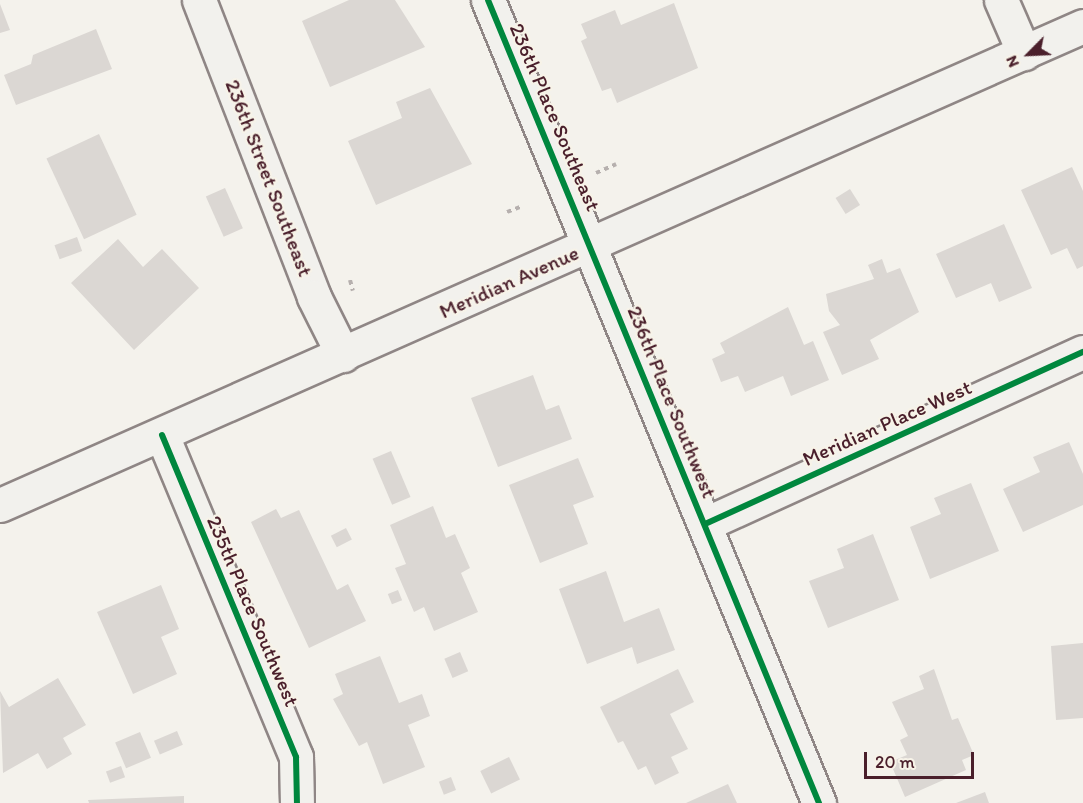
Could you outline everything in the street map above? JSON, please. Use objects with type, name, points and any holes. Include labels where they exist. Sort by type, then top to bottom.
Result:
[{"type":"street","name":"236th Street Southeast","points":[[199,0],[314,297],[343,355]]},
{"type":"street","name":"236th Place Southeast","points":[[488,0],[591,246]]},
{"type":"street","points":[[1001,0],[1024,53]]},
{"type":"street","name":"Meridian Avenue","points":[[0,505],[591,246],[1083,26]]},
{"type":"street","name":"236th Place Southwest","points":[[591,246],[819,803]]},
{"type":"street","name":"Meridian Place West","points":[[705,524],[1083,352]]},
{"type":"street","name":"235th Place Southwest","points":[[162,435],[296,757],[297,803]]},
{"type":"path","points":[[596,173],[616,164]]},
{"type":"path","points":[[507,212],[523,206]]},
{"type":"path","points":[[350,280],[354,294]]},
{"type":"building","points":[[349,0],[395,0],[425,47],[330,87],[302,21]]},
{"type":"building","points":[[674,3],[698,68],[617,103],[611,88],[602,91],[581,41],[587,38],[581,24],[615,10],[621,25]]},
{"type":"building","points":[[0,4],[10,30],[0,33]]},
{"type":"building","points":[[96,29],[112,69],[16,105],[4,75],[31,64],[33,55]]},
{"type":"building","points":[[430,88],[472,164],[376,205],[348,141],[402,118],[396,102]]},
{"type":"building","points":[[99,134],[137,215],[84,239],[46,159]]},
{"type":"building","points":[[1072,167],[1083,191],[1083,266],[1077,269],[1067,248],[1051,255],[1021,190]]},
{"type":"building","points":[[225,188],[243,228],[224,237],[206,197]]},
{"type":"building","points":[[850,189],[860,205],[846,214],[836,198]]},
{"type":"building","points":[[1004,224],[1032,288],[999,302],[991,283],[956,298],[936,254]]},
{"type":"building","points":[[77,237],[82,251],[60,259],[54,245]]},
{"type":"building","points":[[118,239],[143,267],[162,249],[199,288],[134,350],[71,283]]},
{"type":"building","points":[[882,259],[887,273],[900,268],[919,312],[870,340],[879,359],[842,375],[823,332],[840,325],[829,311],[826,294],[874,279],[868,265]]},
{"type":"building","points":[[788,307],[804,345],[813,341],[829,380],[791,396],[783,376],[745,392],[738,376],[721,382],[712,359],[725,353],[720,343]]},
{"type":"building","points":[[533,375],[546,410],[559,405],[572,439],[498,467],[471,398]]},
{"type":"building","points":[[1069,442],[1083,474],[1083,505],[1023,532],[1003,489],[1040,472],[1033,457]]},
{"type":"building","points":[[391,451],[411,497],[392,505],[373,459]]},
{"type":"building","points":[[578,458],[594,497],[573,505],[588,544],[540,563],[509,485]]},
{"type":"building","points":[[971,483],[999,551],[930,579],[910,527],[941,514],[934,498]]},
{"type":"building","points":[[433,506],[446,538],[455,534],[470,568],[461,573],[478,612],[434,631],[424,607],[414,612],[395,568],[406,564],[390,525]]},
{"type":"building","points":[[276,509],[281,518],[299,510],[337,590],[348,584],[366,621],[309,648],[251,522]]},
{"type":"building","points":[[346,528],[352,540],[337,547],[331,536]]},
{"type":"building","points":[[873,534],[899,600],[828,628],[809,581],[844,568],[837,549]]},
{"type":"building","points":[[606,571],[624,622],[659,608],[675,650],[637,664],[632,647],[587,664],[559,589]]},
{"type":"building","points":[[161,585],[179,629],[161,637],[177,674],[133,694],[97,612]]},
{"type":"building","points":[[398,590],[402,600],[392,604],[388,594]]},
{"type":"building","points":[[1083,643],[1083,718],[1056,720],[1051,646]]},
{"type":"building","points":[[460,652],[468,671],[453,678],[444,659]]},
{"type":"building","points":[[380,656],[399,703],[422,694],[430,716],[408,725],[425,767],[383,784],[367,742],[359,746],[333,699],[343,694],[335,674]]},
{"type":"building","points":[[678,669],[694,702],[670,714],[688,749],[671,757],[679,773],[655,785],[646,766],[638,770],[623,741],[618,743],[600,707]]},
{"type":"building","points":[[934,669],[952,720],[958,718],[974,755],[962,760],[966,770],[905,797],[890,762],[907,755],[900,740],[908,736],[892,702],[924,689],[919,676]]},
{"type":"building","points":[[58,678],[86,725],[63,738],[72,754],[47,769],[38,753],[3,773],[0,691],[9,707]]},
{"type":"building","points":[[177,731],[183,745],[160,755],[154,741]]},
{"type":"building","points":[[140,732],[151,758],[126,768],[115,743]]},
{"type":"building","points":[[509,757],[520,779],[491,793],[480,771]]},
{"type":"building","points":[[121,766],[125,777],[110,783],[106,771]]},
{"type":"building","points":[[451,777],[456,790],[444,795],[439,782]]},
{"type":"building","points":[[728,784],[737,803],[686,803]]},
{"type":"building","points":[[985,792],[989,803],[956,803]]},
{"type":"building","points":[[184,796],[184,803],[89,803],[88,800]]},
{"type":"cycle path","points":[[488,0],[819,803]]},
{"type":"cycle path","points":[[705,524],[1083,352]]},
{"type":"cycle path","points":[[162,435],[296,757],[297,803]]}]
